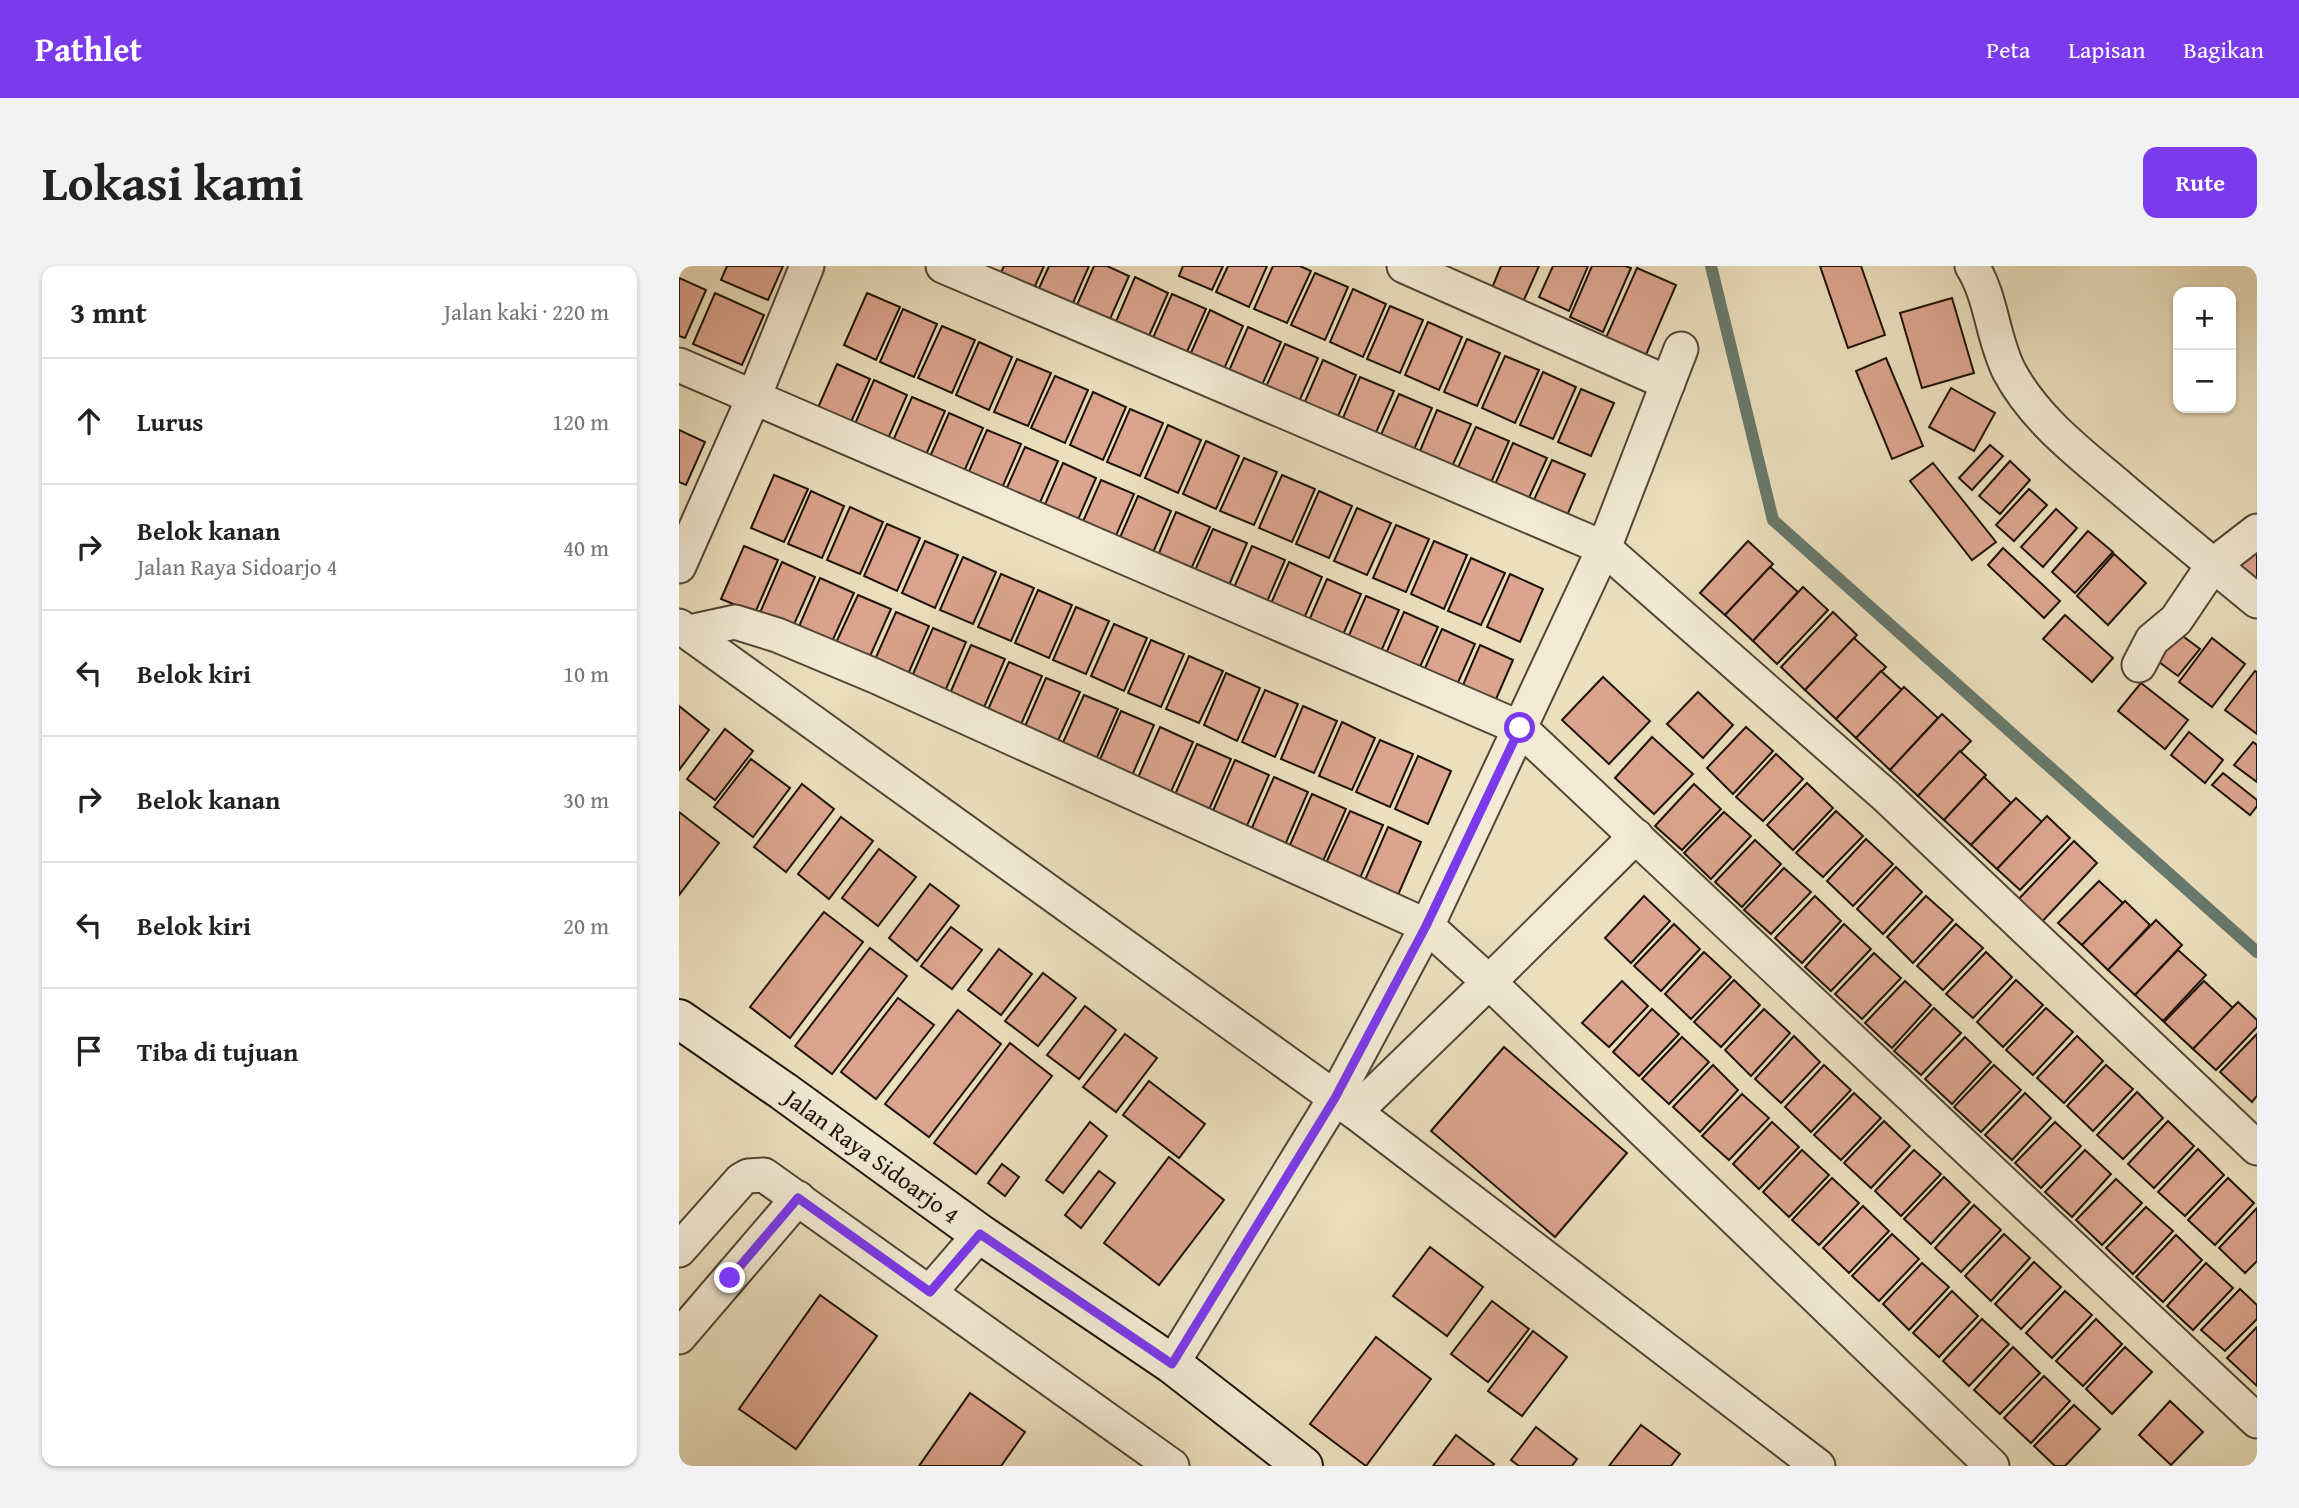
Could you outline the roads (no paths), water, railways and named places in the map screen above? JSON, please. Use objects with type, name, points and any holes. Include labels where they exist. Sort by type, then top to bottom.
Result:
[{"type":"street","points":[[679,566],[753,399],[807,266]]},
{"type":"street","points":[[943,266],[1604,548],[1886,796],[2257,1149]]},
{"type":"street","points":[[1404,266],[1668,383]]},
{"type":"street","points":[[1972,266],[1986,297],[1995,333],[2009,370],[2040,417],[2257,601]]},
{"type":"street","points":[[1172,1364],[1345,1105],[1604,548],[1681,349]]},
{"type":"street","points":[[679,365],[1520,728],[2257,1421]]},
{"type":"street","points":[[2139,665],[2152,640],[2176,620],[2213,565],[2257,531]]},
{"type":"street","points":[[684,629],[735,622],[777,635],[875,676],[1426,926],[1489,982],[1992,1466]]},
{"type":"street","points":[[684,629],[1345,1105],[1818,1466]]},
{"type":"street","points":[[1345,1105],[1489,982],[1636,835]]},
{"type":"street","name":"Jalan Raya Sidoarjo 4","points":[[679,1019],[980,1234],[1172,1364],[1303,1466]]},
{"type":"street","points":[[679,1251],[748,1176],[764,1175],[1172,1466]]},
{"type":"street","points":[[679,1337],[798,1198]]},
{"type":"street","points":[[930,1292],[980,1234]]},
{"type":"waterway","points":[[1711,266],[1773,520],[2257,952]]}]
